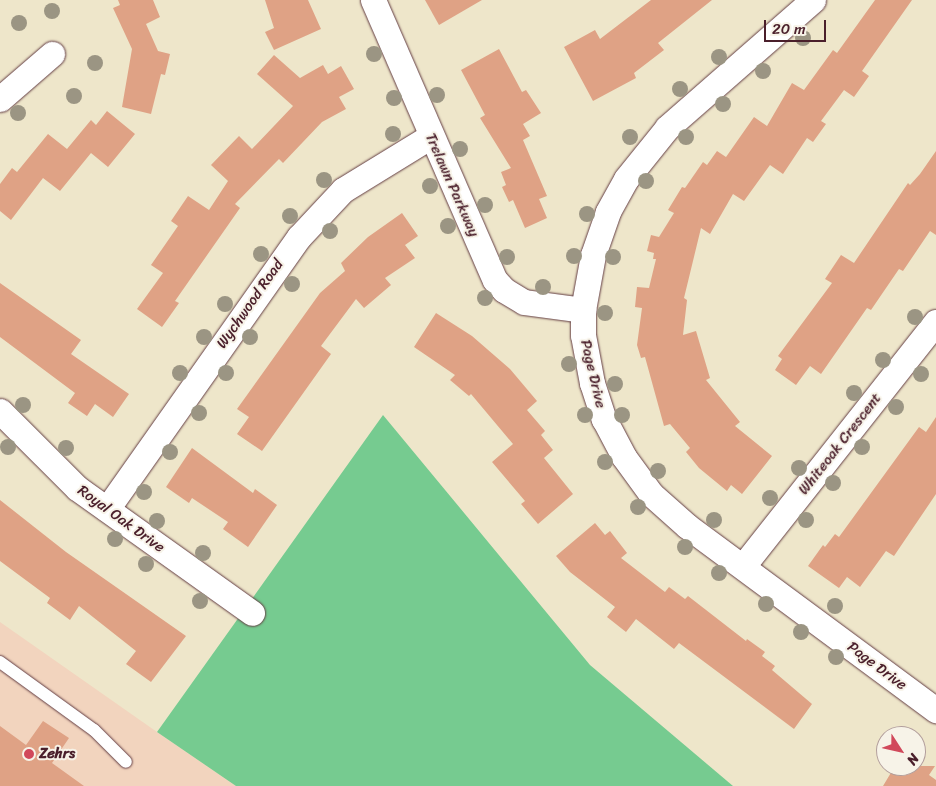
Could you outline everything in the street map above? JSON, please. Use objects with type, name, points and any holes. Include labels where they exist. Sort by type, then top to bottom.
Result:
[{"type":"street","name":"Trelawn Parkway","points":[[373,0],[430,136],[495,280],[513,297],[530,304],[583,310]]},
{"type":"street","name":"Page Drive","points":[[813,0],[667,128],[638,161],[615,198],[602,226],[587,282],[583,310],[583,335],[592,383],[604,419],[624,457],[650,494],[668,510],[936,710]]},
{"type":"street","points":[[0,99],[52,54]]},
{"type":"street","name":"Wychwood Road","points":[[106,509],[273,271],[310,224],[343,190],[430,136]]},
{"type":"street","name":"Whiteoak Crescent","points":[[743,566],[936,322]]},
{"type":"street","name":"Royal Oak Drive","points":[[0,412],[77,488],[252,613]]},
{"type":"lane","points":[[0,662],[94,730],[126,762]]},
{"type":"shaded area","points":[[0,622],[157,732],[236,786],[0,786]]},
{"type":"green space","points":[[383,415],[590,665],[733,786],[236,786],[157,732]]},
{"type":"building","points":[[118,0],[153,0],[160,17],[146,24],[158,51],[170,54],[165,75],[161,74],[151,114],[122,107],[132,49],[113,8],[120,5]]},
{"type":"building","points":[[265,0],[308,0],[321,29],[274,50],[265,32],[274,28]]},
{"type":"building","points":[[425,0],[482,0],[439,25]]},
{"type":"building","points":[[651,0],[712,0],[658,43],[664,50],[634,73],[636,78],[593,101],[564,47],[595,30],[600,39]]},
{"type":"building","points":[[875,0],[912,0],[862,71],[869,76],[854,97],[844,90],[821,121],[826,124],[813,142],[807,138],[783,174],[770,165],[744,201],[733,194],[710,234],[701,228],[684,298],[687,300],[683,335],[696,331],[710,378],[706,380],[740,422],[735,426],[772,456],[742,494],[731,485],[727,491],[699,468],[686,452],[690,448],[670,424],[664,426],[645,357],[641,358],[637,345],[642,308],[635,307],[637,287],[649,288],[656,259],[653,259],[654,253],[647,251],[651,235],[659,237],[674,213],[668,210],[682,187],[685,188],[703,162],[707,165],[717,151],[726,157],[754,117],[767,126],[792,83],[804,90],[833,50],[837,53]]},
{"type":"building","points":[[499,49],[522,92],[526,90],[541,113],[523,124],[530,136],[523,140],[547,196],[539,199],[547,218],[525,228],[513,200],[509,202],[502,187],[506,185],[501,172],[511,168],[480,118],[485,115],[461,70]]},
{"type":"building","points":[[274,55],[300,78],[323,65],[328,74],[341,66],[354,89],[339,97],[346,109],[322,122],[283,163],[279,159],[235,204],[240,208],[175,301],[179,303],[162,327],[137,309],[163,273],[151,265],[178,226],[171,221],[188,196],[209,210],[228,181],[211,165],[239,136],[252,149],[293,106],[257,74]]},
{"type":"building","points":[[107,111],[135,134],[108,167],[91,153],[60,191],[43,178],[11,220],[0,211],[0,184],[12,168],[17,172],[48,134],[67,149],[91,120],[96,125]]},
{"type":"building","points":[[936,151],[936,235],[930,231],[903,271],[899,269],[871,310],[867,308],[821,374],[810,366],[796,385],[775,370],[782,359],[778,356],[832,283],[825,279],[841,255],[854,263],[908,183],[910,185],[920,174]]},
{"type":"building","points":[[402,213],[418,236],[405,245],[415,258],[385,278],[391,285],[364,308],[356,299],[321,346],[331,354],[262,451],[237,434],[249,417],[237,409],[320,293],[345,271],[341,263],[368,237]]},
{"type":"building","points":[[0,283],[81,340],[71,354],[129,394],[113,417],[95,404],[87,416],[68,403],[75,393],[0,337]]},
{"type":"building","points":[[436,313],[472,336],[510,369],[537,401],[527,410],[545,431],[541,435],[553,450],[544,458],[573,494],[538,524],[521,504],[525,501],[492,462],[513,444],[471,394],[469,396],[450,380],[455,375],[414,347]]},
{"type":"building","points":[[936,417],[936,494],[894,556],[886,551],[860,587],[847,577],[839,588],[808,566],[823,545],[825,547],[835,534],[839,537],[919,427],[926,432]]},
{"type":"building","points":[[192,448],[253,493],[255,489],[277,505],[248,547],[223,529],[228,522],[192,498],[189,503],[166,487]]},
{"type":"building","points":[[0,500],[66,552],[186,636],[151,682],[126,664],[136,651],[79,606],[70,620],[47,603],[50,598],[0,561]]},
{"type":"building","points":[[595,523],[605,535],[610,531],[627,553],[621,558],[665,592],[669,587],[685,599],[688,596],[746,641],[747,639],[765,652],[762,656],[775,666],[772,670],[812,704],[794,729],[679,643],[674,649],[636,619],[626,632],[607,617],[615,607],[570,572],[556,556]]},
{"type":"building","name":"Zehrs","points":[[43,721],[69,738],[52,763],[84,786],[0,786],[0,726],[26,745]]},
{"type":"building","points":[[926,766],[935,766],[929,775],[936,780],[936,786],[883,786],[889,776],[926,776]]},
{"type":"place","name":"Zehrs","points":[[29,754]]}]
